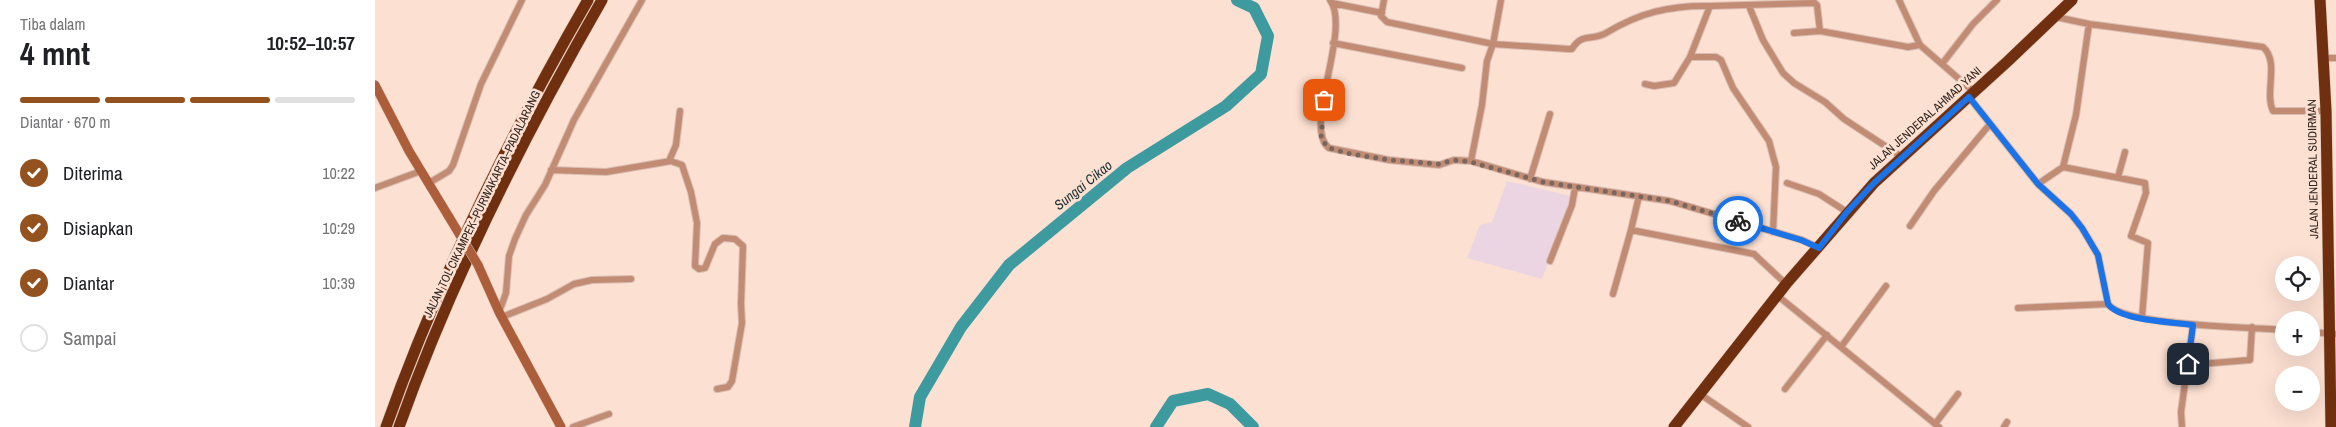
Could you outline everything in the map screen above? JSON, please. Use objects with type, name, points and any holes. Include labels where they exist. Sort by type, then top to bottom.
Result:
[{"type":"highway","name":"JALAN TOL CIKAMPEK–PURWAKARTA–PADALARANG","points":[[386,427],[423,328],[464,239],[540,86],[588,0]]},
{"type":"highway","name":"JALAN TOL CIKAMPEK–PURWAKARTA–PADALARANG","points":[[399,427],[435,333],[475,244],[551,92],[602,0]]},
{"type":"highway","name":"JALAN JENDERAL AHMAD YANI","points":[[1674,427],[1742,338],[1781,299],[1786,284],[1819,248],[1847,212],[1902,157],[2057,16],[2072,0]]},
{"type":"highway","name":"JALAN JENDERAL SUDIRMAN","points":[[2321,0],[2332,240],[2333,334],[2331,427]]},
{"type":"street","points":[[429,184],[453,165],[481,84],[522,0]]},
{"type":"street","points":[[500,314],[506,293],[509,256],[526,215],[545,185],[574,120],[642,0]]},
{"type":"street","points":[[1384,0],[1382,13],[1383,19],[1387,22],[1493,44],[1568,50],[1572,49],[1579,40],[1603,34],[1613,26],[1649,12],[1677,6],[1749,6],[1781,3],[1816,3],[1820,31]]},
{"type":"street","points":[[1471,162],[1482,104],[1487,61],[1493,44],[1501,0]]},
{"type":"street","points":[[1899,0],[1920,45],[1942,64],[1971,94],[2013,155],[2038,184],[2071,214],[2091,243],[2102,271],[2108,304]]},
{"type":"street","points":[[1942,64],[1973,24],[1997,0]]},
{"type":"street","points":[[1382,13],[1331,2],[1336,18],[1322,111],[1321,134],[1324,145],[1346,153],[1389,160],[1439,164],[1453,160],[1471,162],[1530,179],[1575,188],[1670,201],[1819,248]]},
{"type":"street","points":[[1645,84],[1654,86],[1672,84],[1690,57],[1710,6]]},
{"type":"street","points":[[1749,6],[1763,40],[1783,73],[1794,83],[1825,102],[1844,119],[1902,157]]},
{"type":"street","points":[[2057,16],[2089,24],[2263,47],[2270,56],[2271,106],[2273,111],[2325,111]]},
{"type":"street","points":[[2038,184],[2063,167],[2074,123],[2089,24]]},
{"type":"street","points":[[1794,33],[1820,31],[1908,47],[1920,45]]},
{"type":"street","points":[[1333,43],[1462,68]]},
{"type":"street","points":[[1690,57],[1716,57],[1721,60],[1733,88],[1769,141],[1776,167],[1773,232]]},
{"type":"street","points":[[2323,58],[2336,58]]},
{"type":"street","points":[[375,85],[385,108],[421,171],[478,265],[500,314],[561,427]]},
{"type":"street","points":[[669,161],[675,145],[680,111]]},
{"type":"street","points":[[1530,179],[1550,114]]},
{"type":"street","points":[[1910,226],[1934,191],[1990,124]]},
{"type":"street","points":[[2118,177],[2125,152]]},
{"type":"street","points":[[551,170],[606,172],[669,161],[679,162],[682,165],[691,192],[697,223],[694,260],[697,268],[701,270],[707,266],[715,244],[723,238],[735,240],[743,246],[742,323],[732,381],[728,387],[717,388]]},
{"type":"street","points":[[2063,167],[2142,182],[2147,189],[2131,236],[2148,244],[2142,318]]},
{"type":"street","points":[[375,188],[421,171]]},
{"type":"street","points":[[1787,183],[1819,194],[1847,212]]},
{"type":"street","points":[[1550,261],[1572,205],[1575,188]]},
{"type":"street","points":[[1613,294],[1639,196]]},
{"type":"street","points":[[1631,230],[1754,254],[1786,284]]},
{"type":"street","points":[[500,314],[547,299],[574,284],[592,280],[631,279]]},
{"type":"street","points":[[1841,347],[1886,286]]},
{"type":"street","points":[[1781,299],[1937,425],[1959,394]]},
{"type":"street","points":[[2018,308],[2108,304],[2122,314],[2142,318],[2193,325],[2275,329]]},
{"type":"street","points":[[2182,427],[2181,412],[2193,325]]},
{"type":"street","points":[[2188,364],[2249,360],[2253,327]]},
{"type":"street","points":[[2320,333],[2333,334]]},
{"type":"street","points":[[1785,389],[1827,335]]},
{"type":"street","points":[[1700,394],[1747,427]]},
{"type":"street","points":[[573,427],[609,414]]},
{"type":"shaded area","points":[[1507,181],[1574,197],[1542,279],[1467,258],[1480,225],[1492,222]]},
{"type":"waterway","name":"Sungai Cikao","points":[[915,427],[920,397],[961,327],[1009,265],[1127,168],[1226,106],[1261,74],[1268,36],[1254,8],[1237,0]]},
{"type":"waterway","name":"Sungai Cikao","points":[[1156,427],[1173,401],[1208,394],[1230,404],[1253,427]]},
{"type":"way so far","points":[[1324,100],[1321,139],[1324,145],[1329,148],[1346,153],[1389,160],[1439,164],[1445,164],[1453,160],[1471,162],[1543,182],[1670,201],[1738,221]]},
{"type":"route","points":[[1738,221],[1801,240],[1819,248],[1847,212],[1874,183],[1969,97],[2013,155],[2038,184],[2071,214],[2082,228],[2098,255],[2108,304],[2111,308],[2122,314],[2193,325],[2188,364]]}]
